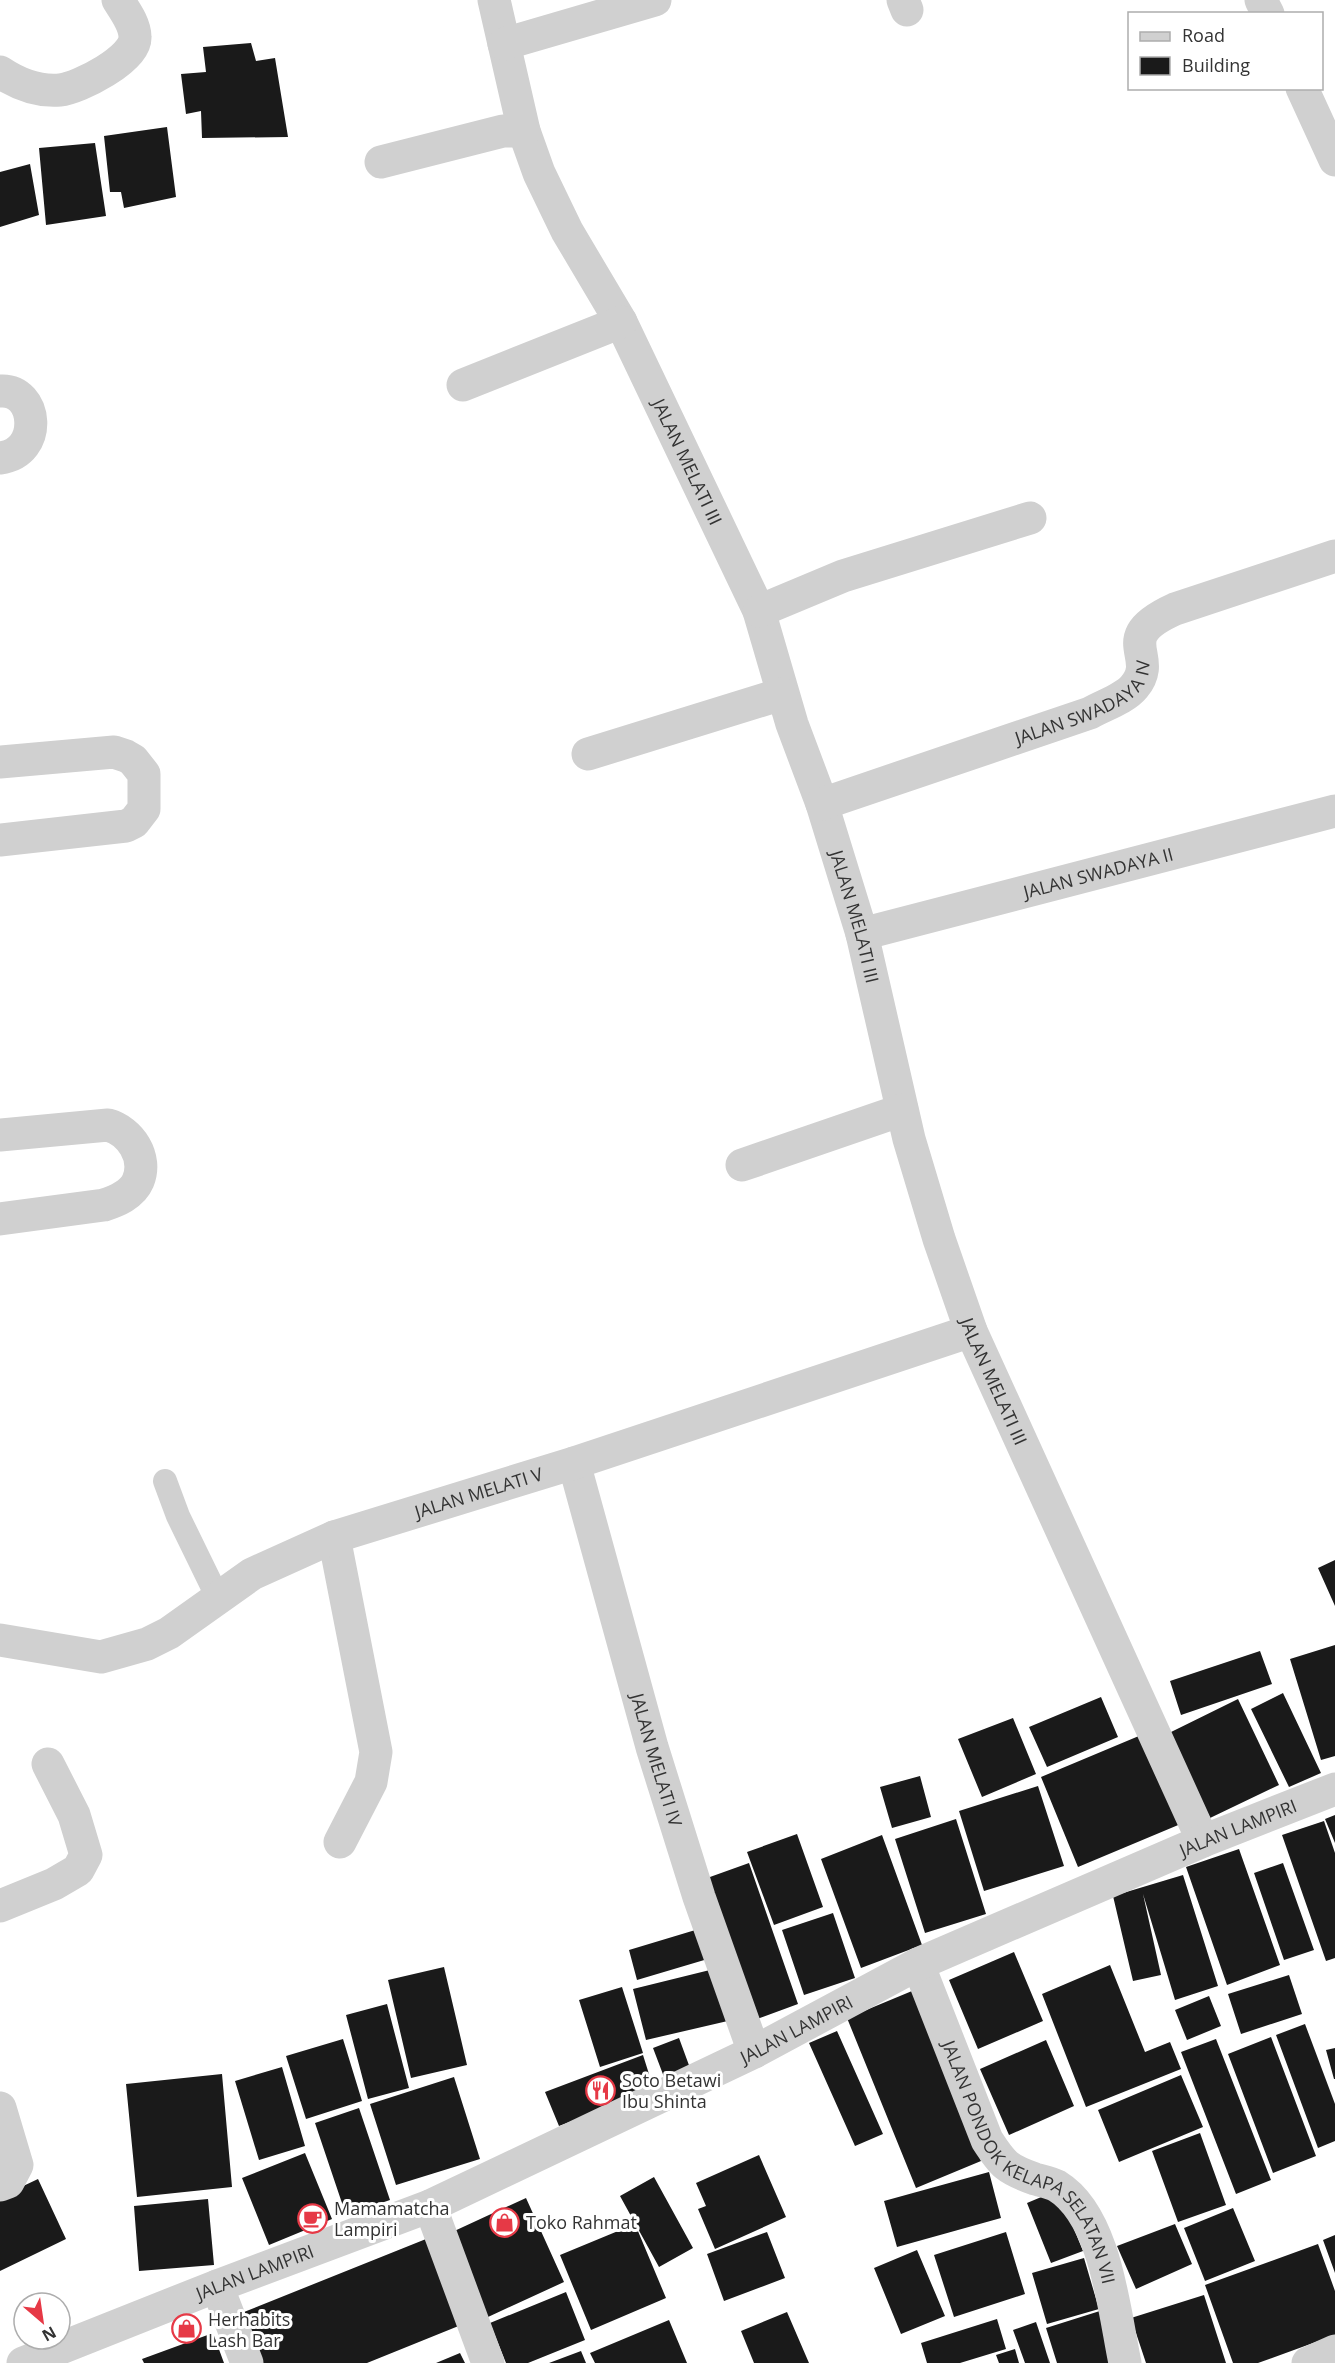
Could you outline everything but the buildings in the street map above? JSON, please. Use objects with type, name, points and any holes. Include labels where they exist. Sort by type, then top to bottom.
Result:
[{"type":"street","points":[[0,72],[21,86],[58,90],[74,87],[124,59],[132,50],[136,39],[133,26],[118,0]]},
{"type":"street","name":"JALAN MELATI III","points":[[494,0],[524,131],[538,173],[567,231],[621,322],[759,611],[782,694],[822,804],[862,934],[902,1110],[939,1239],[971,1330],[1203,1841]]},
{"type":"street","points":[[504,44],[655,0]]},
{"type":"street","points":[[1303,90],[1335,160]]},
{"type":"street","points":[[381,162],[503,131],[524,131]]},
{"type":"street","points":[[463,385],[621,322]]},
{"type":"street","points":[[0,392],[10,391],[21,398],[28,410],[32,426],[28,442],[19,451],[8,457],[0,458]]},
{"type":"street","points":[[759,611],[843,576],[1030,518]]},
{"type":"street","name":"JALAN SWADAYA IV","points":[[822,804],[1090,713],[1121,698],[1133,688],[1142,670],[1140,636],[1146,626],[1159,616],[1335,556]]},
{"type":"street","points":[[588,754],[782,694]]},
{"type":"street","points":[[0,762],[114,752],[133,760],[144,774],[144,810],[139,817],[126,826],[0,840]]},
{"type":"street","name":"JALAN SWADAYA II","points":[[862,934],[1335,811]]},
{"type":"street","points":[[742,1165],[902,1110]]},
{"type":"street","points":[[0,1135],[108,1125],[120,1128],[131,1138],[137,1149],[140,1165],[138,1180],[119,1200],[104,1205],[0,1219]]},
{"type":"street","name":"JALAN MELATI V","points":[[0,1640],[100,1657],[147,1644],[169,1633],[252,1574],[334,1537],[574,1462],[971,1330]]},
{"type":"street","name":"JALAN MELATI IV","points":[[574,1462],[652,1747],[699,1897],[754,2052]]},
{"type":"street","points":[[334,1537],[376,1752],[371,1782],[340,1842]]},
{"type":"street","points":[[0,1906],[54,1884],[78,1869],[86,1855],[74,1815],[48,1764]]},
{"type":"street","name":"JALAN LAMPIRI","points":[[23,2363],[217,2286],[430,2206],[754,2052],[918,1964],[1203,1841],[1335,1789]]},
{"type":"street","name":"JALAN PONDOK KELAPA SELATAN VII","points":[[918,1964],[987,2140],[999,2159],[1012,2171],[1056,2186],[1076,2202],[1088,2221],[1100,2247],[1125,2363]]},
{"type":"street","points":[[0,2108],[17,2165],[8,2182],[0,2185]]},
{"type":"street","points":[[430,2206],[488,2363]]},
{"type":"street","points":[[217,2286],[247,2363]]},
{"type":"street","points":[[1308,2363],[1335,2351]]},
{"type":"lane","points":[[165,1481],[178,1516],[218,1598]]},
{"type":"place","name":"Soto Betawi Ibu Shinta","points":[[601,2090]]},
{"type":"place","name":"Mamamatcha Lampiri","points":[[313,2218]]},
{"type":"place","name":"Toko Rahmat","points":[[505,2222]]},
{"type":"place","name":"Herhabits Lash Bar","points":[[187,2329]]}]
